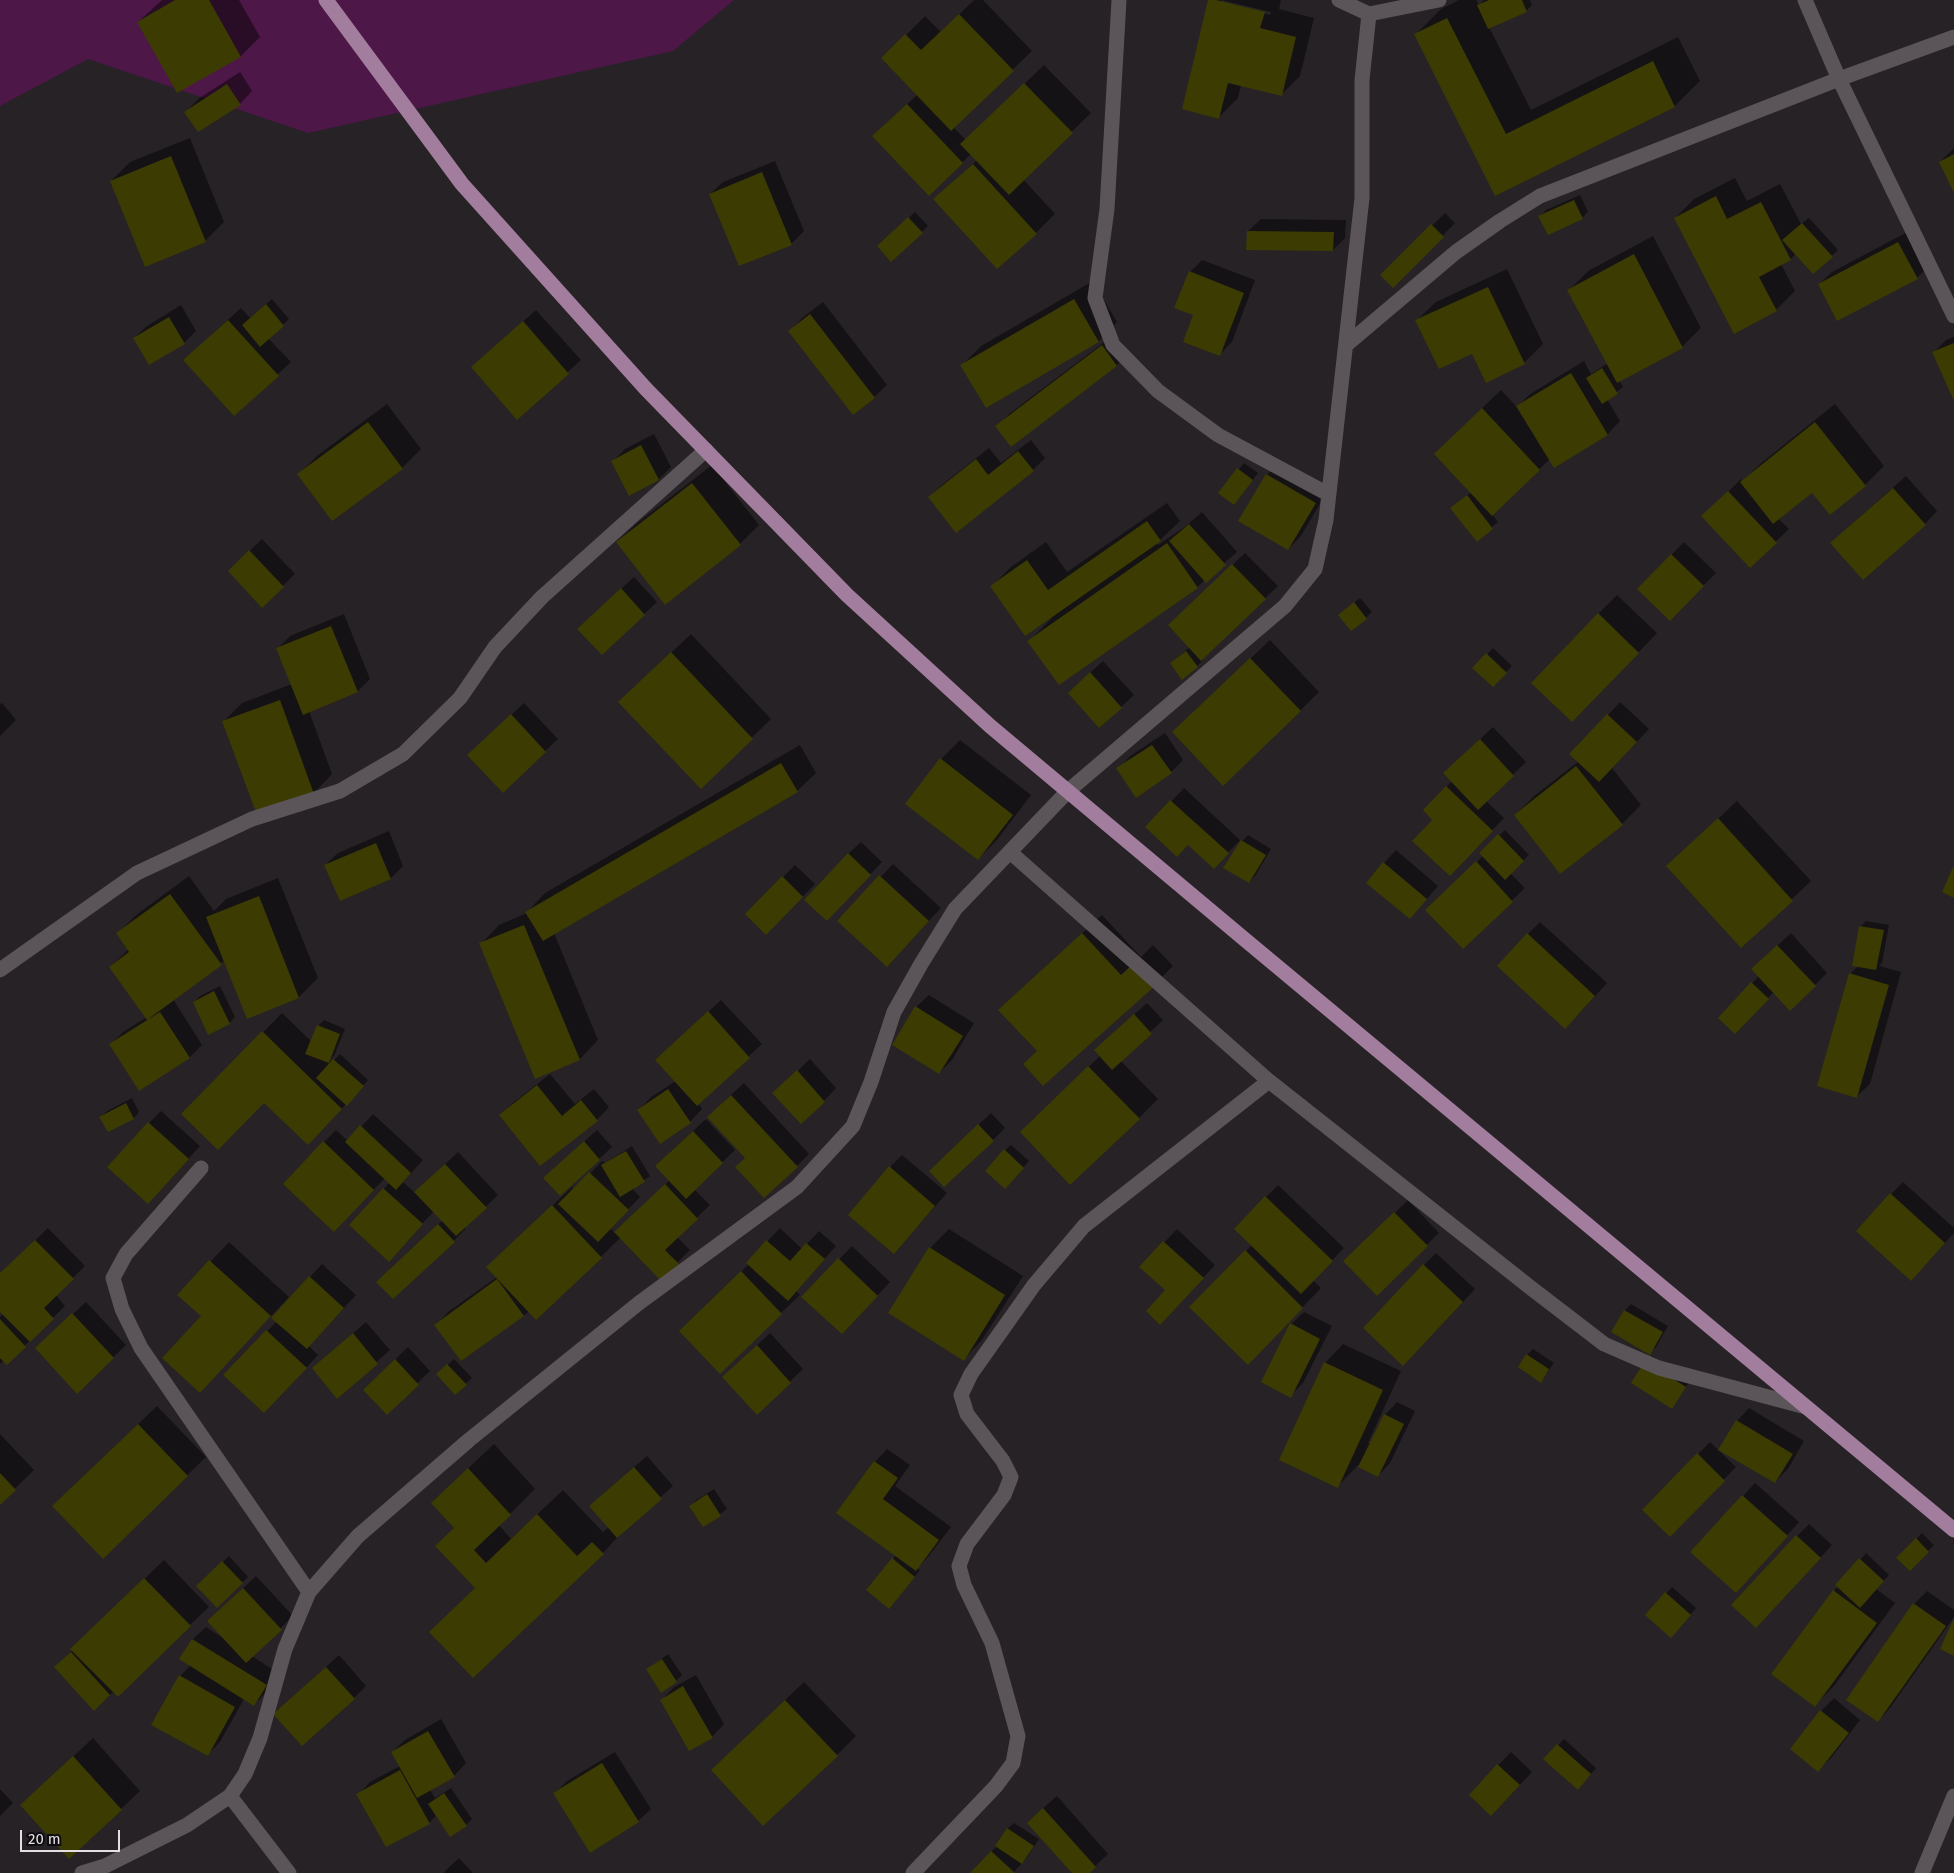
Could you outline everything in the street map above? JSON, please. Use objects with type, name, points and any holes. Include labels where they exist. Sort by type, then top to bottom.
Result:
[{"type":"main road","points":[[326,0],[462,184],[646,389],[847,595],[990,726],[1954,1530]]},
{"type":"street","points":[[1119,0],[1107,209],[1095,298],[1114,345],[1158,391],[1218,435],[1328,494]]},
{"type":"street","points":[[1340,0],[1369,14],[1439,0]]},
{"type":"street","points":[[1805,0],[1839,79],[1952,307]]},
{"type":"street","points":[[82,1873],[105,1866],[187,1825],[230,1796],[245,1774],[260,1738],[285,1649],[308,1592],[358,1536],[469,1440],[638,1303],[797,1188],[852,1126],[871,1082],[894,1012],[955,909],[1068,791],[1284,606],[1316,569],[1326,520],[1362,198],[1362,80],[1369,14]]},
{"type":"street","points":[[1346,345],[1456,252],[1540,196],[1839,79],[1954,37]]},
{"type":"street","points":[[0,970],[137,873],[252,819],[340,791],[403,754],[460,698],[495,647],[542,598],[706,450]]},
{"type":"street","points":[[1010,852],[1270,1081],[1604,1344],[1659,1368],[1806,1407]]},
{"type":"street","points":[[913,1873],[996,1786],[1013,1763],[1018,1736],[992,1643],[964,1585],[959,1566],[966,1544],[1004,1495],[1011,1477],[1002,1461],[967,1414],[961,1395],[970,1374],[1034,1285],[1084,1226],[1270,1081]]},
{"type":"street","points":[[201,1168],[126,1254],[113,1278],[122,1309],[141,1348],[308,1592]]},
{"type":"street","points":[[230,1796],[288,1873]]},
{"type":"street","points":[[1922,1873],[1954,1796]]},
{"type":"shaded area","points":[[0,0],[734,0],[673,51],[308,133],[88,59],[0,106]]},
{"type":"building","points":[[175,0],[209,0],[241,57],[177,93],[137,22]]},
{"type":"building","points":[[1208,0],[1216,0],[1265,12],[1260,28],[1296,37],[1282,96],[1228,83],[1219,119],[1182,109]]},
{"type":"building","points":[[1489,0],[1522,0],[1527,12],[1488,29],[1477,5]]},
{"type":"building","points":[[959,14],[1014,71],[951,131],[881,58],[905,34],[921,50]]},
{"type":"building","points":[[1447,18],[1506,134],[1653,61],[1675,107],[1495,196],[1414,34]]},
{"type":"building","points":[[1024,83],[1073,133],[1009,195],[960,144]]},
{"type":"building","points":[[227,84],[241,105],[198,132],[184,112]]},
{"type":"building","points":[[907,104],[963,163],[929,196],[872,136]]},
{"type":"building","points":[[1954,154],[1954,193],[1939,162]]},
{"type":"building","points":[[171,156],[206,242],[145,267],[110,181]]},
{"type":"building","points":[[973,164],[1037,234],[997,269],[933,199]]},
{"type":"building","points":[[762,172],[792,245],[739,266],[709,194]]},
{"type":"building","points":[[1716,196],[1727,219],[1761,202],[1791,260],[1759,277],[1777,311],[1734,334],[1674,218]]},
{"type":"building","points":[[1574,200],[1583,219],[1548,235],[1538,216]]},
{"type":"building","points":[[908,217],[923,233],[891,262],[877,246]]},
{"type":"building","points":[[1802,223],[1833,257],[1813,274],[1782,240]]},
{"type":"building","points":[[1431,224],[1444,237],[1393,288],[1380,275]]},
{"type":"building","points":[[1247,231],[1334,232],[1333,251],[1246,250]]},
{"type":"building","points":[[1898,242],[1918,279],[1837,321],[1818,284]]},
{"type":"building","points":[[1634,254],[1683,348],[1617,383],[1567,290]]},
{"type":"building","points":[[1189,271],[1244,293],[1220,356],[1183,342],[1193,315],[1174,308]]},
{"type":"building","points":[[1488,287],[1525,364],[1486,383],[1472,354],[1439,369],[1415,320]]},
{"type":"building","points":[[1074,299],[1099,342],[986,408],[960,365]]},
{"type":"building","points":[[266,304],[284,326],[260,347],[242,325]]},
{"type":"building","points":[[810,314],[875,398],[853,415],[788,331]]},
{"type":"building","points":[[169,317],[185,344],[149,365],[133,338]]},
{"type":"building","points":[[228,320],[279,376],[234,416],[183,360]]},
{"type":"building","points":[[523,321],[569,374],[517,420],[471,367]]},
{"type":"building","points":[[1954,343],[1954,401],[1932,352]]},
{"type":"building","points":[[1102,345],[1117,366],[1011,447],[995,426]]},
{"type":"building","points":[[1602,368],[1618,394],[1602,404],[1586,378]]},
{"type":"building","points":[[1571,373],[1608,435],[1554,468],[1516,406]]},
{"type":"building","points":[[1482,408],[1540,470],[1492,516],[1434,454]]},
{"type":"building","points":[[368,422],[403,469],[332,521],[297,474]]},
{"type":"building","points":[[1815,422],[1866,486],[1830,515],[1812,493],[1773,524],[1740,482]]},
{"type":"building","points":[[641,445],[659,480],[629,496],[611,461]]},
{"type":"building","points":[[1018,451],[1034,471],[956,533],[928,497],[976,459],[988,475]]},
{"type":"building","points":[[1237,468],[1253,480],[1234,505],[1218,493]]},
{"type":"building","points":[[1266,474],[1316,503],[1288,550],[1238,521]]},
{"type":"building","points":[[692,483],[741,545],[665,605],[616,542]]},
{"type":"building","points":[[1893,488],[1926,525],[1863,580],[1830,543]]},
{"type":"building","points":[[1728,491],[1777,543],[1750,568],[1701,516]]},
{"type":"building","points":[[1467,495],[1493,529],[1477,542],[1450,508]]},
{"type":"building","points":[[1147,521],[1161,541],[1025,636],[990,586],[1027,560],[1048,590]]},
{"type":"building","points":[[1189,524],[1226,565],[1206,583],[1169,541]]},
{"type":"building","points":[[1167,543],[1198,588],[1059,685],[1027,641]]},
{"type":"building","points":[[249,550],[284,587],[262,608],[228,571]]},
{"type":"building","points":[[1671,554],[1704,586],[1670,621],[1637,589]]},
{"type":"building","points":[[1232,564],[1266,599],[1201,661],[1168,625]]},
{"type":"building","points":[[621,588],[645,615],[602,655],[577,629]]},
{"type":"building","points":[[1354,602],[1367,619],[1351,631],[1338,615]]},
{"type":"building","points":[[1598,613],[1639,653],[1572,722],[1531,683]]},
{"type":"building","points":[[331,626],[358,692],[303,715],[276,648]]},
{"type":"building","points":[[1186,651],[1198,667],[1182,680],[1170,663]]},
{"type":"building","points":[[671,652],[753,739],[701,789],[618,702]]},
{"type":"building","points":[[1486,653],[1507,673],[1493,687],[1472,668]]},
{"type":"building","points":[[1250,658],[1301,711],[1223,786],[1172,732]]},
{"type":"building","points":[[1090,672],[1122,708],[1099,728],[1068,693]]},
{"type":"building","points":[[280,700],[314,794],[257,815],[222,721]]},
{"type":"building","points":[[511,714],[546,752],[503,793],[467,755]]},
{"type":"building","points":[[1607,714],[1637,742],[1599,782],[1569,754]]},
{"type":"building","points":[[1480,739],[1514,776],[1478,810],[1443,773]]},
{"type":"building","points":[[1152,745],[1172,773],[1136,798],[1116,768]]},
{"type":"building","points":[[940,758],[1013,815],[978,860],[905,804]]},
{"type":"building","points":[[781,763],[798,792],[543,941],[525,912]]},
{"type":"building","points":[[1576,766],[1623,825],[1560,874],[1514,815]]},
{"type":"building","points":[[1446,786],[1493,831],[1450,876],[1412,841],[1432,820],[1423,810]]},
{"type":"building","points":[[1170,800],[1229,853],[1214,869],[1188,845],[1177,857],[1145,827]]},
{"type":"building","points":[[1718,818],[1793,901],[1741,948],[1666,866]]},
{"type":"building","points":[[1498,834],[1524,861],[1505,880],[1479,853]]},
{"type":"building","points":[[1241,840],[1266,855],[1249,883],[1223,868]]},
{"type":"building","points":[[376,843],[391,879],[340,901],[324,865]]},
{"type":"building","points":[[848,853],[871,875],[827,921],[804,900]]},
{"type":"building","points":[[1476,861],[1513,902],[1463,949],[1425,910]]},
{"type":"building","points":[[1383,862],[1427,899],[1410,919],[1366,883]]},
{"type":"building","points":[[1954,865],[1954,898],[1942,892]]},
{"type":"building","points":[[879,875],[929,921],[887,967],[837,921]]},
{"type":"building","points":[[782,876],[803,897],[766,935],[745,914]]},
{"type":"building","points":[[170,894],[222,965],[147,1020],[109,967],[129,952],[116,933]]},
{"type":"building","points":[[259,896],[299,998],[247,1019],[206,917]]},
{"type":"building","points":[[524,925],[580,1060],[535,1079],[479,943]]},
{"type":"building","points":[[1859,926],[1884,930],[1876,970],[1852,966]]},
{"type":"building","points":[[1082,933],[1121,975],[1134,963],[1155,986],[1043,1086],[1023,1064],[1037,1051],[998,1010]]},
{"type":"building","points":[[1527,933],[1595,996],[1565,1029],[1497,966]]},
{"type":"building","points":[[1777,945],[1816,986],[1790,1011],[1751,969]]},
{"type":"building","points":[[1849,973],[1889,985],[1857,1098],[1817,1086]]},
{"type":"building","points":[[1751,982],[1769,999],[1735,1034],[1718,1018]]},
{"type":"building","points":[[214,991],[230,1024],[208,1035],[193,1002]]},
{"type":"building","points":[[915,1006],[963,1036],[939,1074],[892,1045]]},
{"type":"building","points":[[708,1011],[750,1058],[697,1106],[655,1060]]},
{"type":"building","points":[[160,1012],[190,1058],[139,1091],[109,1044]]},
{"type":"building","points":[[1134,1014],[1152,1034],[1112,1070],[1094,1050]]},
{"type":"building","points":[[317,1025],[340,1034],[329,1063],[305,1054]]},
{"type":"building","points":[[262,1031],[342,1109],[308,1145],[264,1103],[218,1150],[181,1114]]},
{"type":"building","points":[[333,1059],[364,1086],[347,1106],[316,1078]]},
{"type":"building","points":[[1088,1066],[1140,1119],[1070,1185],[1020,1132]]},
{"type":"building","points":[[797,1070],[825,1102],[801,1124],[772,1093]]},
{"type":"building","points":[[537,1085],[562,1116],[581,1100],[598,1121],[540,1166],[499,1115]]},
{"type":"building","points":[[668,1089],[691,1123],[660,1144],[637,1110]]},
{"type":"building","points":[[731,1095],[798,1167],[764,1198],[735,1167],[745,1158],[707,1117]]},
{"type":"building","points":[[126,1103],[134,1119],[108,1132],[99,1117]]},
{"type":"building","points":[[148,1122],[189,1159],[148,1204],[107,1167]]},
{"type":"building","points":[[978,1124],[994,1141],[944,1187],[929,1171]]},
{"type":"building","points":[[360,1125],[411,1173],[396,1190],[345,1142]]},
{"type":"building","points":[[693,1131],[723,1163],[686,1199],[655,1166]]},
{"type":"building","points":[[323,1141],[374,1190],[334,1232],[283,1184]]},
{"type":"building","points":[[584,1141],[600,1160],[560,1196],[543,1178]]},
{"type":"building","points":[[1004,1149],[1024,1168],[1005,1189],[985,1171]]},
{"type":"building","points":[[626,1151],[645,1182],[620,1197],[601,1165]]},
{"type":"building","points":[[445,1164],[487,1208],[456,1236],[414,1192]]},
{"type":"building","points":[[889,1166],[935,1206],[894,1254],[848,1215]]},
{"type":"building","points":[[589,1172],[629,1210],[598,1242],[558,1204]]},
{"type":"building","points":[[665,1184],[698,1219],[665,1250],[679,1264],[661,1281],[614,1232]]},
{"type":"building","points":[[383,1188],[423,1224],[389,1262],[349,1225]]},
{"type":"building","points":[[1890,1193],[1945,1243],[1911,1281],[1856,1231]]},
{"type":"building","points":[[1265,1196],[1333,1261],[1301,1294],[1234,1229]]},
{"type":"building","points":[[552,1205],[602,1258],[536,1320],[486,1267]]},
{"type":"building","points":[[1394,1212],[1428,1246],[1377,1296],[1343,1261]]},
{"type":"building","points":[[438,1224],[455,1242],[393,1299],[376,1282]]},
{"type":"building","points":[[35,1240],[74,1279],[44,1308],[54,1319],[30,1342],[0,1312],[0,1273]]},
{"type":"building","points":[[766,1240],[790,1261],[806,1243],[825,1259],[788,1301],[746,1263]]},
{"type":"building","points":[[1163,1241],[1204,1278],[1160,1325],[1146,1311],[1165,1290],[1139,1267]]},
{"type":"building","points":[[929,1247],[1005,1295],[964,1361],[888,1313]]},
{"type":"building","points":[[1245,1250],[1303,1308],[1248,1365],[1189,1307]]},
{"type":"building","points":[[838,1258],[878,1296],[842,1334],[801,1297]]},
{"type":"building","points":[[209,1260],[271,1316],[200,1393],[162,1358],[201,1316],[177,1295]]},
{"type":"building","points":[[1423,1264],[1463,1302],[1403,1366],[1363,1328]]},
{"type":"building","points":[[741,1271],[782,1314],[720,1374],[679,1331]]},
{"type":"building","points":[[309,1276],[344,1308],[307,1349],[271,1318]]},
{"type":"building","points":[[497,1279],[524,1316],[461,1361],[434,1325]]},
{"type":"building","points":[[1624,1310],[1663,1332],[1650,1355],[1611,1332]]},
{"type":"building","points":[[72,1313],[114,1358],[77,1394],[35,1348]]},
{"type":"building","points":[[0,1319],[26,1347],[7,1365],[0,1358]]},
{"type":"building","points":[[1290,1323],[1320,1339],[1291,1398],[1261,1382]]},
{"type":"building","points":[[266,1330],[307,1368],[264,1413],[223,1375]]},
{"type":"building","points":[[353,1333],[378,1364],[337,1399],[312,1368]]},
{"type":"building","points":[[757,1345],[791,1383],[757,1415],[722,1377]]},
{"type":"building","points":[[1526,1354],[1549,1369],[1541,1383],[1518,1367]]},
{"type":"building","points":[[395,1359],[419,1385],[387,1415],[363,1390]]},
{"type":"building","points":[[1645,1361],[1686,1387],[1672,1409],[1631,1383]]},
{"type":"building","points":[[1324,1362],[1383,1390],[1338,1488],[1279,1460]]},
{"type":"building","points":[[447,1364],[467,1385],[455,1395],[436,1374]]},
{"type":"building","points":[[1384,1414],[1404,1424],[1378,1477],[1358,1467]]},
{"type":"building","points":[[1736,1420],[1793,1454],[1775,1483],[1718,1450]]},
{"type":"building","points":[[138,1424],[188,1476],[103,1559],[52,1506]]},
{"type":"building","points":[[1697,1453],[1725,1481],[1670,1537],[1642,1510]]},
{"type":"building","points":[[874,1461],[898,1478],[883,1499],[939,1540],[916,1571],[836,1513]]},
{"type":"building","points":[[634,1467],[662,1499],[617,1538],[589,1506]]},
{"type":"building","points":[[468,1468],[511,1515],[474,1550],[486,1563],[537,1514],[577,1556],[592,1542],[604,1554],[473,1678],[429,1632],[475,1588],[435,1546],[454,1528],[431,1503]]},
{"type":"building","points":[[0,1473],[16,1490],[0,1505]]},
{"type":"building","points":[[707,1494],[721,1516],[703,1527],[689,1506]]},
{"type":"building","points":[[1742,1495],[1788,1536],[1736,1593],[1690,1552]]},
{"type":"building","points":[[1796,1535],[1821,1558],[1756,1628],[1731,1605]]},
{"type":"building","points":[[1916,1538],[1929,1552],[1910,1571],[1896,1558]]},
{"type":"building","points":[[892,1558],[915,1577],[889,1609],[866,1590]]},
{"type":"building","points":[[1859,1558],[1884,1581],[1860,1608],[1835,1585]]},
{"type":"building","points":[[222,1561],[243,1583],[217,1608],[196,1586]]},
{"type":"building","points":[[144,1578],[191,1626],[118,1697],[70,1649]]},
{"type":"building","points":[[243,1588],[282,1630],[246,1663],[207,1621]]},
{"type":"building","points":[[1833,1590],[1877,1623],[1815,1707],[1771,1674]]},
{"type":"building","points":[[1665,1592],[1691,1615],[1671,1638],[1645,1615]]},
{"type":"building","points":[[1913,1603],[1946,1626],[1878,1722],[1846,1700]]},
{"type":"building","points":[[1954,1618],[1954,1656],[1940,1649]]},
{"type":"building","points":[[192,1639],[267,1685],[254,1706],[179,1659]]},
{"type":"building","points":[[71,1652],[110,1695],[94,1711],[54,1667]]},
{"type":"building","points":[[662,1659],[677,1682],[661,1693],[646,1669]]},
{"type":"building","points":[[326,1667],[355,1699],[302,1746],[273,1714]]},
{"type":"building","points":[[179,1675],[235,1707],[208,1756],[151,1725]]},
{"type":"building","points":[[683,1686],[713,1738],[689,1751],[660,1700]]},
{"type":"building","points":[[785,1700],[838,1756],[763,1826],[711,1770]]},
{"type":"building","points":[[1820,1710],[1849,1733],[1818,1772],[1790,1749]]},
{"type":"building","points":[[428,1731],[455,1777],[417,1798],[391,1752]]},
{"type":"building","points":[[1557,1744],[1591,1774],[1578,1790],[1543,1759]]},
{"type":"building","points":[[73,1756],[122,1810],[69,1859],[20,1805]]},
{"type":"building","points":[[602,1763],[639,1822],[590,1853],[553,1793]]},
{"type":"building","points":[[1497,1764],[1520,1785],[1491,1816],[1469,1795]]},
{"type":"building","points":[[400,1770],[430,1824],[386,1847],[356,1794]]},
{"type":"building","points":[[444,1793],[467,1826],[450,1837],[428,1804]]},
{"type":"building","points":[[1043,1808],[1096,1867],[1090,1873],[1072,1873],[1027,1823]]},
{"type":"building","points":[[1007,1828],[1034,1846],[1022,1864],[995,1846]]},
{"type":"building","points":[[991,1851],[1015,1873],[970,1873]]}]
